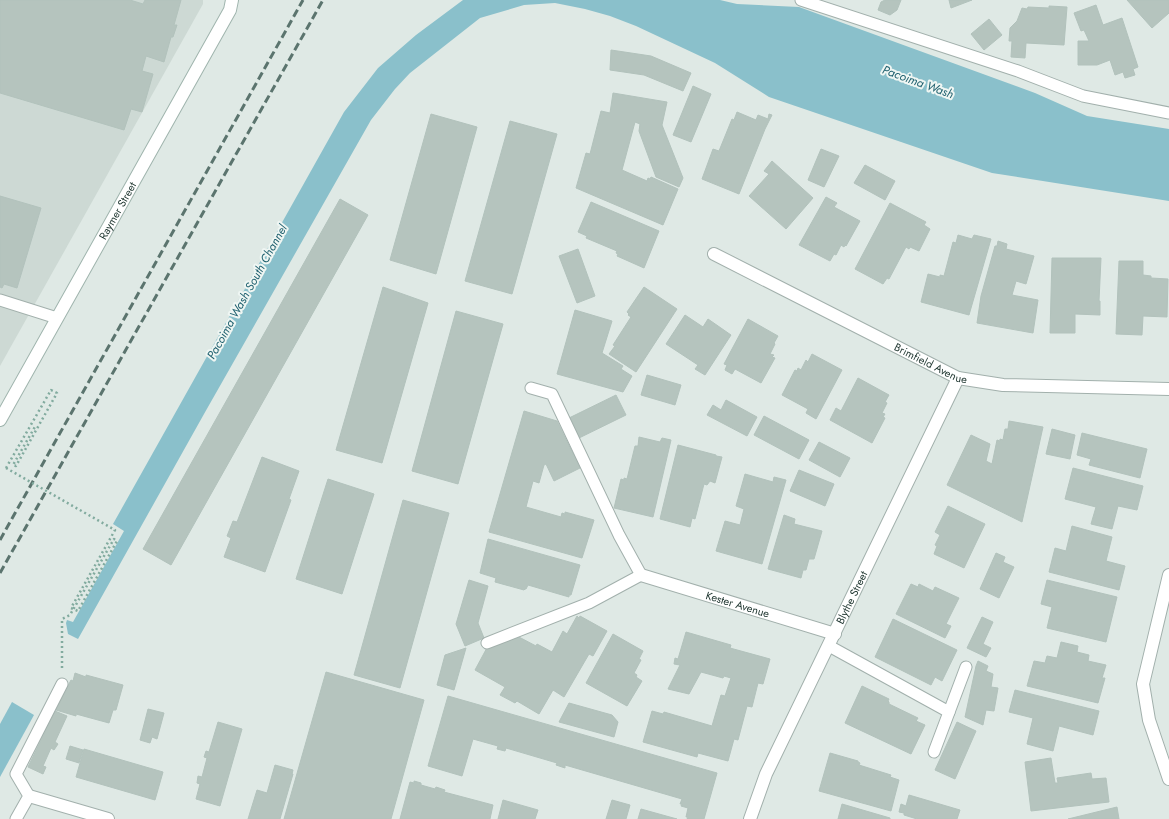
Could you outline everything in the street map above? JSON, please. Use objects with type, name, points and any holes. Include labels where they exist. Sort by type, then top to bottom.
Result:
[{"type":"street","name":"Raymer Street","points":[[0,420],[230,10],[232,0]]},
{"type":"street","name":"Brimfield Avenue","points":[[714,254],[958,378],[1003,385],[1169,389]]},
{"type":"street","name":"Blythe Street","points":[[750,819],[766,774],[958,378]]},
{"type":"street","points":[[1169,575],[1143,684],[1149,720],[1169,779]]},
{"type":"street","name":"Kester Avenue","points":[[641,576],[835,634]]},
{"type":"street","points":[[29,796],[108,819]]},
{"type":"lane","points":[[801,0],[1018,71],[1083,96],[1169,113]]},
{"type":"lane","points":[[0,300],[57,318]]},
{"type":"lane","points":[[487,644],[589,603],[641,576],[618,535],[552,394],[531,388]]},
{"type":"lane","points":[[829,646],[949,712]]},
{"type":"lane","points":[[934,752],[966,667]]},
{"type":"lane","points":[[16,819],[29,796],[16,774],[62,684]]},
{"type":"path","points":[[36,425],[13,464],[16,466],[57,393],[51,390],[6,468],[115,530],[71,608],[78,611],[117,541],[114,539],[108,551],[70,615],[62,619],[62,684]]},
{"type":"shaded area","points":[[0,0],[203,0],[203,4],[0,366]]},
{"type":"water","points":[[463,0],[720,0],[737,4],[799,7],[1035,93],[1087,116],[1169,129],[1169,201],[992,173],[769,97],[715,63],[636,26],[610,16],[585,9],[555,3],[524,5],[480,18],[410,73],[395,89],[371,120],[78,639],[68,634],[66,623],[67,620],[73,622],[124,531],[113,524],[344,112],[378,68],[416,35]]},
{"type":"water","points":[[12,702],[34,715],[0,777],[0,724]]},
{"type":"building","points":[[0,0],[130,0],[143,4],[145,0],[181,0],[174,25],[177,25],[173,37],[171,37],[164,62],[146,56],[142,71],[153,74],[142,112],[131,109],[124,130],[0,93]]},
{"type":"building","points":[[885,0],[901,0],[897,10],[890,15],[878,10],[881,2]]},
{"type":"building","points":[[949,0],[972,0],[951,8]]},
{"type":"building","points":[[1127,0],[1169,0],[1169,13],[1152,28]]},
{"type":"building","points":[[1096,5],[1103,25],[1122,18],[1138,67],[1133,69],[1135,75],[1125,78],[1123,72],[1115,75],[1110,60],[1097,65],[1078,65],[1078,41],[1089,41],[1084,30],[1081,31],[1074,13]]},
{"type":"building","points":[[1049,6],[1067,7],[1064,45],[1026,43],[1025,58],[1011,57],[1012,41],[1009,41],[1010,28],[1017,21],[1022,8],[1049,8]]},
{"type":"building","points":[[989,19],[1002,35],[984,50],[971,34]]},
{"type":"building","points":[[611,50],[651,56],[691,73],[683,91],[644,75],[610,70]]},
{"type":"building","points":[[693,86],[711,94],[691,142],[673,135]]},
{"type":"building","points":[[613,93],[667,102],[662,125],[683,178],[679,187],[656,177],[639,131],[640,124],[635,122],[622,170],[647,181],[648,178],[650,179],[651,177],[678,189],[663,225],[576,188],[586,153],[590,154],[601,111],[610,113]]},
{"type":"building","points":[[737,112],[756,120],[758,115],[768,119],[769,114],[772,115],[739,194],[702,179],[713,149],[719,151],[732,119],[734,120]]},
{"type":"building","points":[[431,114],[477,127],[436,274],[390,260]]},
{"type":"building","points":[[510,121],[557,134],[512,294],[465,281]]},
{"type":"building","points":[[821,149],[839,156],[824,187],[808,180]]},
{"type":"building","points":[[772,161],[813,198],[786,229],[749,196],[769,174],[764,171]]},
{"type":"building","points":[[865,165],[895,181],[885,200],[854,183]]},
{"type":"building","points":[[0,196],[41,208],[17,288],[4,284],[2,288],[0,287]]},
{"type":"building","points":[[826,197],[837,203],[834,207],[860,221],[846,246],[845,245],[844,247],[841,245],[836,255],[834,254],[830,261],[799,245]]},
{"type":"building","points":[[340,199],[368,215],[171,565],[143,549]]},
{"type":"building","points":[[591,202],[659,231],[644,268],[617,256],[617,251],[586,238],[587,236],[578,232]]},
{"type":"building","points":[[890,203],[926,222],[924,225],[930,229],[919,251],[906,247],[889,279],[887,278],[883,284],[855,269]]},
{"type":"building","points":[[958,235],[972,239],[974,235],[991,239],[969,315],[921,302],[928,274],[940,277],[940,275],[944,276],[953,242],[956,243]]},
{"type":"building","points":[[998,241],[1007,244],[1006,249],[1034,256],[1026,284],[1016,281],[1012,295],[1038,300],[1033,333],[977,323],[981,296],[995,246],[997,246]]},
{"type":"building","points":[[578,249],[595,296],[577,303],[559,256]]},
{"type":"building","points":[[1052,258],[1101,258],[1099,301],[1100,315],[1075,314],[1075,333],[1050,333]]},
{"type":"building","points":[[1119,261],[1143,261],[1143,275],[1151,276],[1151,278],[1168,279],[1167,317],[1143,316],[1142,335],[1116,334]]},
{"type":"building","points":[[383,287],[428,303],[382,463],[336,450]]},
{"type":"building","points":[[644,287],[677,309],[636,372],[609,354],[631,317],[627,312]]},
{"type":"building","points":[[575,310],[612,321],[602,353],[623,366],[621,369],[632,376],[623,392],[557,374]]},
{"type":"building","points":[[456,311],[503,324],[458,484],[412,471]]},
{"type":"building","points":[[685,315],[703,327],[708,319],[731,335],[705,375],[695,369],[698,365],[666,344]]},
{"type":"building","points":[[748,319],[778,336],[770,354],[774,355],[772,357],[775,358],[761,383],[735,369],[732,374],[725,370],[727,365],[724,364]]},
{"type":"building","points":[[812,354],[842,370],[816,419],[806,413],[808,409],[782,395],[795,370],[797,371],[798,368],[801,370],[806,360],[808,362]]},
{"type":"building","points":[[647,375],[681,385],[675,405],[641,395]]},
{"type":"building","points":[[858,378],[889,395],[882,413],[885,414],[883,417],[885,418],[872,443],[830,420],[836,408],[841,411]]},
{"type":"building","points":[[616,395],[626,415],[579,438],[569,418]]},
{"type":"building","points":[[726,400],[757,417],[747,436],[707,415],[713,405],[721,410]]},
{"type":"building","points":[[524,411],[557,421],[580,468],[554,481],[546,464],[544,465],[539,483],[533,481],[526,507],[561,517],[562,513],[565,514],[565,512],[594,520],[582,558],[489,532]]},
{"type":"building","points":[[764,416],[809,440],[799,459],[754,435]]},
{"type":"building","points":[[1009,421],[1043,427],[1022,522],[947,485],[971,435],[990,444],[986,461],[992,464],[997,440],[1003,440],[1005,429],[1008,429]]},
{"type":"building","points":[[1052,429],[1075,435],[1070,459],[1046,454]]},
{"type":"building","points":[[1082,433],[1147,449],[1140,478],[1089,465],[1091,459],[1077,455]]},
{"type":"building","points":[[639,437],[660,442],[662,438],[671,440],[653,517],[614,508],[621,479],[627,479],[635,446],[638,446]]},
{"type":"building","points":[[819,442],[850,458],[840,477],[809,460]]},
{"type":"building","points":[[678,445],[722,457],[715,483],[710,481],[707,485],[704,484],[695,519],[692,518],[690,527],[660,519]]},
{"type":"building","points":[[262,457],[299,471],[289,499],[291,500],[265,572],[224,557],[231,538],[227,536],[233,521],[237,522]]},
{"type":"building","points":[[1073,468],[1143,486],[1137,510],[1118,506],[1112,529],[1091,524],[1096,507],[1065,499]]},
{"type":"building","points":[[799,470],[834,484],[825,506],[790,491]]},
{"type":"building","points":[[745,474],[773,482],[774,477],[786,480],[762,564],[716,551],[725,521],[740,525],[744,509],[736,506]]},
{"type":"building","points":[[328,479],[374,494],[342,594],[296,579]]},
{"type":"building","points":[[403,500],[449,513],[400,688],[354,675]]},
{"type":"building","points":[[948,506],[985,524],[964,568],[934,554],[937,546],[935,545],[940,535],[935,532]]},
{"type":"building","points":[[784,515],[795,519],[794,524],[822,531],[814,559],[809,559],[806,570],[803,570],[801,578],[768,569]]},
{"type":"building","points":[[1072,526],[1112,537],[1106,561],[1125,566],[1119,590],[1049,572],[1055,548],[1066,551]]},
{"type":"building","points":[[488,539],[580,565],[571,595],[569,595],[569,597],[528,585],[524,590],[495,582],[496,578],[480,573]]},
{"type":"building","points":[[996,553],[1005,557],[1003,562],[1014,567],[999,598],[980,589]]},
{"type":"building","points":[[469,580],[488,586],[478,623],[484,638],[465,646],[456,624]]},
{"type":"building","points":[[1047,580],[1117,597],[1106,642],[1047,628],[1052,607],[1041,604]]},
{"type":"building","points":[[911,584],[918,587],[919,584],[933,591],[935,587],[959,598],[946,624],[951,626],[945,638],[896,614]]},
{"type":"building","points":[[577,616],[579,618],[580,616],[607,631],[593,656],[589,654],[564,697],[553,690],[539,714],[517,701],[515,703],[500,695],[505,687],[475,670],[489,644],[517,636],[552,652],[563,631],[567,634]]},
{"type":"building","points":[[982,617],[993,622],[983,644],[991,648],[986,657],[967,648]]},
{"type":"building","points":[[893,619],[957,650],[942,681],[935,677],[931,685],[875,657]]},
{"type":"building","points":[[686,632],[731,645],[730,648],[770,659],[763,684],[758,683],[752,707],[747,706],[738,740],[734,739],[728,761],[698,753],[697,757],[643,742],[652,711],[663,714],[664,712],[712,726],[721,695],[725,696],[731,678],[724,676],[723,678],[701,672],[689,694],[668,689],[680,665],[674,664],[675,658],[678,659]]},
{"type":"building","points":[[613,634],[643,651],[639,659],[641,660],[634,673],[637,675],[636,677],[642,681],[627,706],[586,683]]},
{"type":"building","points":[[1061,642],[1078,646],[1077,652],[1089,655],[1088,661],[1106,665],[1102,678],[1105,678],[1098,703],[1027,686],[1034,661],[1045,663],[1047,656],[1057,658]]},
{"type":"building","points":[[466,648],[454,690],[437,685],[445,655]]},
{"type":"building","points":[[978,661],[988,666],[986,671],[993,674],[991,687],[998,688],[994,711],[986,710],[983,725],[965,717]]},
{"type":"building","points":[[326,672],[424,700],[391,819],[284,819]]},
{"type":"building","points":[[75,673],[86,677],[86,675],[123,685],[116,710],[113,710],[109,723],[56,710],[71,680],[73,681]]},
{"type":"building","points":[[862,686],[889,699],[889,704],[918,718],[916,721],[925,725],[911,754],[845,723]]},
{"type":"building","points":[[1015,690],[1099,711],[1093,735],[1059,726],[1053,751],[1027,744],[1033,718],[1009,712]]},
{"type":"building","points":[[448,696],[717,773],[704,819],[687,819],[688,808],[681,806],[682,804],[680,804],[682,799],[565,765],[565,768],[556,765],[557,763],[506,748],[505,751],[497,749],[498,746],[473,739],[462,776],[428,766]]},
{"type":"building","points":[[569,703],[612,715],[618,722],[614,737],[559,722]]},
{"type":"building","points":[[148,709],[164,713],[157,739],[152,737],[150,743],[140,740]]},
{"type":"building","points":[[55,711],[67,716],[55,742],[58,744],[54,750],[51,748],[43,766],[46,767],[43,774],[28,767]]},
{"type":"building","points":[[218,722],[242,729],[220,806],[196,799],[200,784],[197,783],[198,776],[202,777],[207,758],[204,757],[206,751],[209,752]]},
{"type":"building","points":[[957,722],[976,731],[955,779],[935,770]]},
{"type":"building","points":[[70,746],[83,750],[79,763],[66,759]]},
{"type":"building","points":[[84,749],[163,772],[155,800],[76,777]]},
{"type":"building","points":[[830,753],[858,761],[860,763],[859,765],[891,775],[890,777],[899,780],[891,811],[819,791]]},
{"type":"building","points":[[1051,758],[1055,783],[1058,783],[1057,778],[1091,773],[1092,779],[1106,778],[1109,802],[1031,811],[1025,762]]},
{"type":"building","points":[[275,765],[293,770],[280,819],[248,819],[257,790],[267,793]]},
{"type":"building","points":[[414,781],[421,783],[421,785],[445,790],[444,792],[493,805],[490,819],[400,819],[410,782],[414,783]]},
{"type":"building","points":[[909,795],[960,810],[957,819],[917,819],[904,815],[904,813],[899,812],[901,804],[906,806]]},
{"type":"building","points":[[503,800],[538,810],[535,819],[498,819]]},
{"type":"building","points":[[612,800],[630,805],[626,819],[606,819]]},
{"type":"building","points":[[842,804],[890,818],[890,819],[838,819]]},
{"type":"building","points":[[1117,807],[1119,819],[1068,819]]},
{"type":"building","points":[[641,809],[677,819],[638,819]]},
{"type":"railway","points":[[0,540],[303,0]]},
{"type":"railway","points":[[0,573],[323,0]]},
{"type":"water label","name":"Pacoima Wash","points":[[918,82]]},
{"type":"water label","name":"Pacoima Wash South Channel","points":[[247,292]]}]
